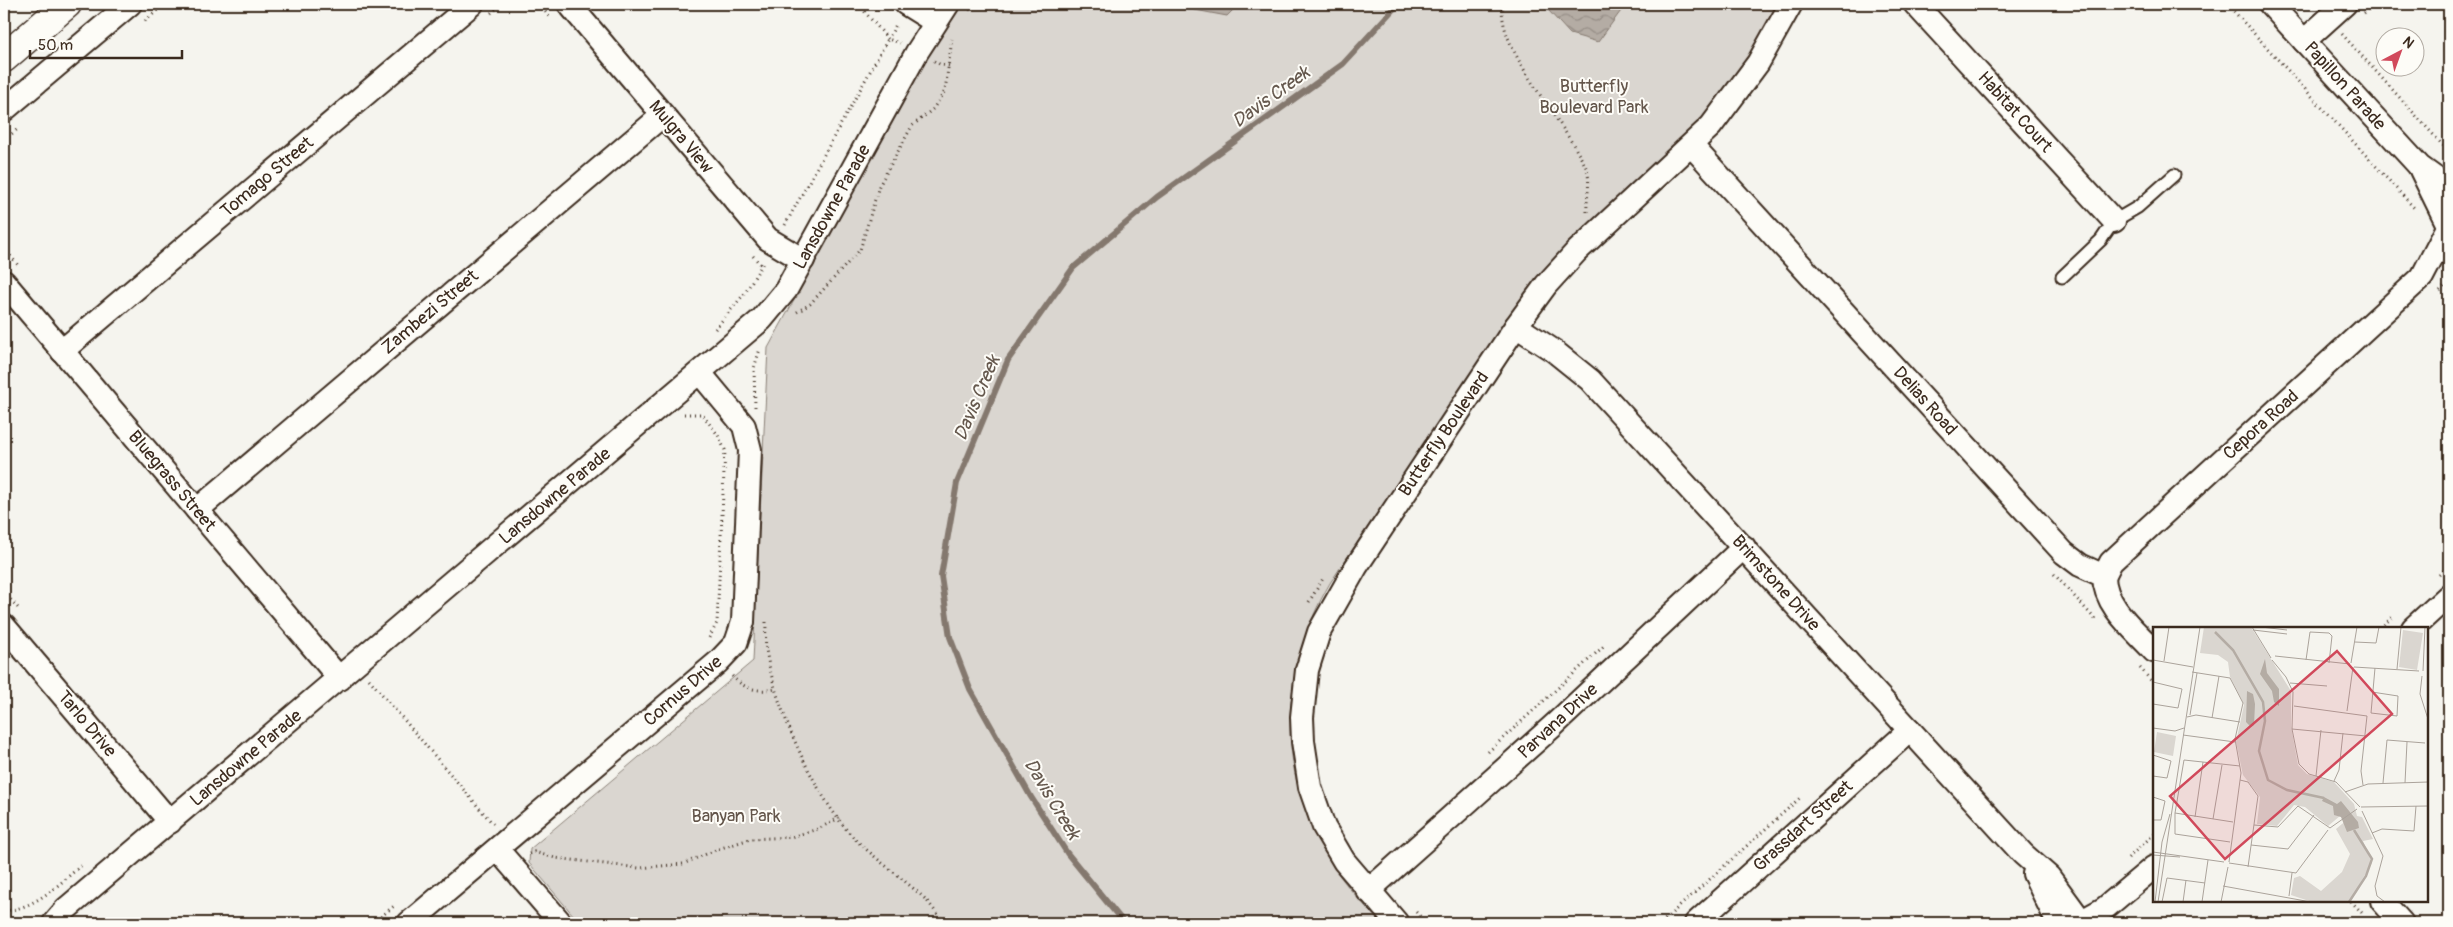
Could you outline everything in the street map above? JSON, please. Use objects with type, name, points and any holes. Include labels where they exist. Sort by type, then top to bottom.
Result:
[{"type":"street","points":[[4,58],[68,4]]},
{"type":"street","points":[[4,110],[130,4]]},
{"type":"street","name":"Tomago Street","points":[[62,351],[472,4]]},
{"type":"street","name":"Mulgra View","points":[[569,4],[768,239],[803,260]]},
{"type":"street","name":"Butterfly Boulevard","points":[[1405,916],[1368,891],[1352,872],[1324,827],[1310,786],[1302,741],[1302,716],[1307,670],[1312,650],[1328,613],[1356,567],[1516,326],[1546,285],[1576,252],[1692,146],[1737,94],[1758,63],[1791,4]]},
{"type":"street","name":"Habitat Court","points":[[1915,4],[2114,221]]},
{"type":"street","name":"Papillon Parade","points":[[2270,4],[2420,168],[2449,188]]},
{"type":"street","points":[[2304,41],[2345,4]]},
{"type":"street","points":[[907,5],[951,17]]},
{"type":"street","name":"Lansdowne Parade","points":[[39,923],[60,916],[766,315],[786,290],[917,52],[951,17]]},
{"type":"street","name":"Zambezi Street","points":[[197,510],[663,115]]},
{"type":"street","name":"Delias Road","points":[[1692,146],[2064,553],[2080,565],[2104,576]]},
{"type":"street","name":"Papillon Parade","points":[[2420,168],[2448,229]]},
{"type":"street","name":"Cepora Road","points":[[2422,277],[2448,229]]},
{"type":"street","name":"Cepora Road","points":[[2104,576],[2111,562],[2422,277],[2449,265]]},
{"type":"street","name":"Bluegrass Street","points":[[4,282],[197,510],[348,672]]},
{"type":"street","name":"Brimstone Drive","points":[[1516,326],[1554,351],[1590,380],[2024,854],[2049,877],[2080,922]]},
{"type":"street","name":"Cornus Drive","points":[[409,923],[718,662],[736,643],[742,622],[750,450],[744,426],[700,373]]},
{"type":"street","name":"Parvana Drive","points":[[1368,891],[1554,725],[1744,548]]},
{"type":"street","points":[[2104,576],[2104,586],[2113,605],[2153,650]]},
{"type":"street","points":[[2414,627],[2449,596]]},
{"type":"street","name":"Tarlo Drive","points":[[4,626],[170,822]]},
{"type":"street","name":"Grassdart Street","points":[[1696,923],[1910,730]]},
{"type":"street","points":[[497,849],[561,923]]},
{"type":"street","name":"Brimstone Drive","points":[[2024,854],[2058,923]]},
{"type":"street","points":[[2080,922],[2105,908],[2153,868]]},
{"type":"street","points":[[2383,902],[2402,923]]},
{"type":"lane","points":[[2062,277],[2101,240],[2114,221],[2138,207],[2174,174]]},
{"type":"path","points":[[858,4],[888,39],[917,52]]},
{"type":"path","points":[[795,314],[810,304],[860,250],[879,186],[912,126],[933,109],[945,91],[951,17],[977,4]]},
{"type":"path","points":[[1503,4],[1502,11],[1507,39],[1519,62],[1570,138],[1587,170],[1587,216]]},
{"type":"path","points":[[2227,4],[2420,214]]},
{"type":"path","points":[[713,330],[745,292],[907,5]]},
{"type":"path","points":[[2329,19],[2449,152]]},
{"type":"path","points":[[4,248],[22,269]]},
{"type":"path","points":[[760,415],[755,406],[754,368],[764,341]]},
{"type":"path","points":[[686,413],[702,414],[718,435],[725,450],[717,623],[709,639],[704,644]]},
{"type":"path","points":[[2066,587],[2080,565]]},
{"type":"path","points":[[766,620],[766,647],[783,711],[801,752],[838,818],[855,839],[924,898],[944,923]]},
{"type":"path","points":[[1487,754],[1608,643]]},
{"type":"path","points":[[718,662],[736,681],[750,690],[764,691],[776,689]]},
{"type":"path","points":[[348,672],[492,823],[499,817]]},
{"type":"path","points":[[1661,923],[1804,794]]},
{"type":"path","points":[[523,856],[534,852],[555,858],[639,868],[683,864],[718,849],[750,839],[791,837],[818,829],[838,818]]},
{"type":"path","points":[[2126,860],[2153,835]]},
{"type":"path","points":[[2352,902],[2366,918]]},
{"type":"path","points":[[1405,916],[1427,923]]},
{"type":"path","points":[[2428,923],[2430,921],[2432,923]]},
{"type":"green space","points":[[962,4],[1779,4],[1739,70],[1703,117],[1649,171],[1565,248],[1527,290],[1330,583],[1313,616],[1301,651],[1293,685],[1290,720],[1292,755],[1299,790],[1311,824],[1328,858],[1346,884],[1381,923],[580,923],[529,863],[530,849],[753,661],[768,348],[936,40]]},
{"type":"water","points":[[1177,4],[1239,4],[1227,16],[1179,7]]},
{"type":"water","points":[[1550,4],[1626,4],[1598,42],[1570,34],[1549,11]]},
{"type":"waterway","name":"Davis Creek","points":[[1124,923],[1067,853],[1031,797],[970,689],[950,637],[941,576],[957,483],[1008,360],[1073,268],[1157,197],[1343,64],[1398,4]]},
{"type":"park label","name":"Butterfly Boulevard Park","points":[[1594,96]]},
{"type":"park label","name":"Banyan Park","points":[[736,816]]}]
